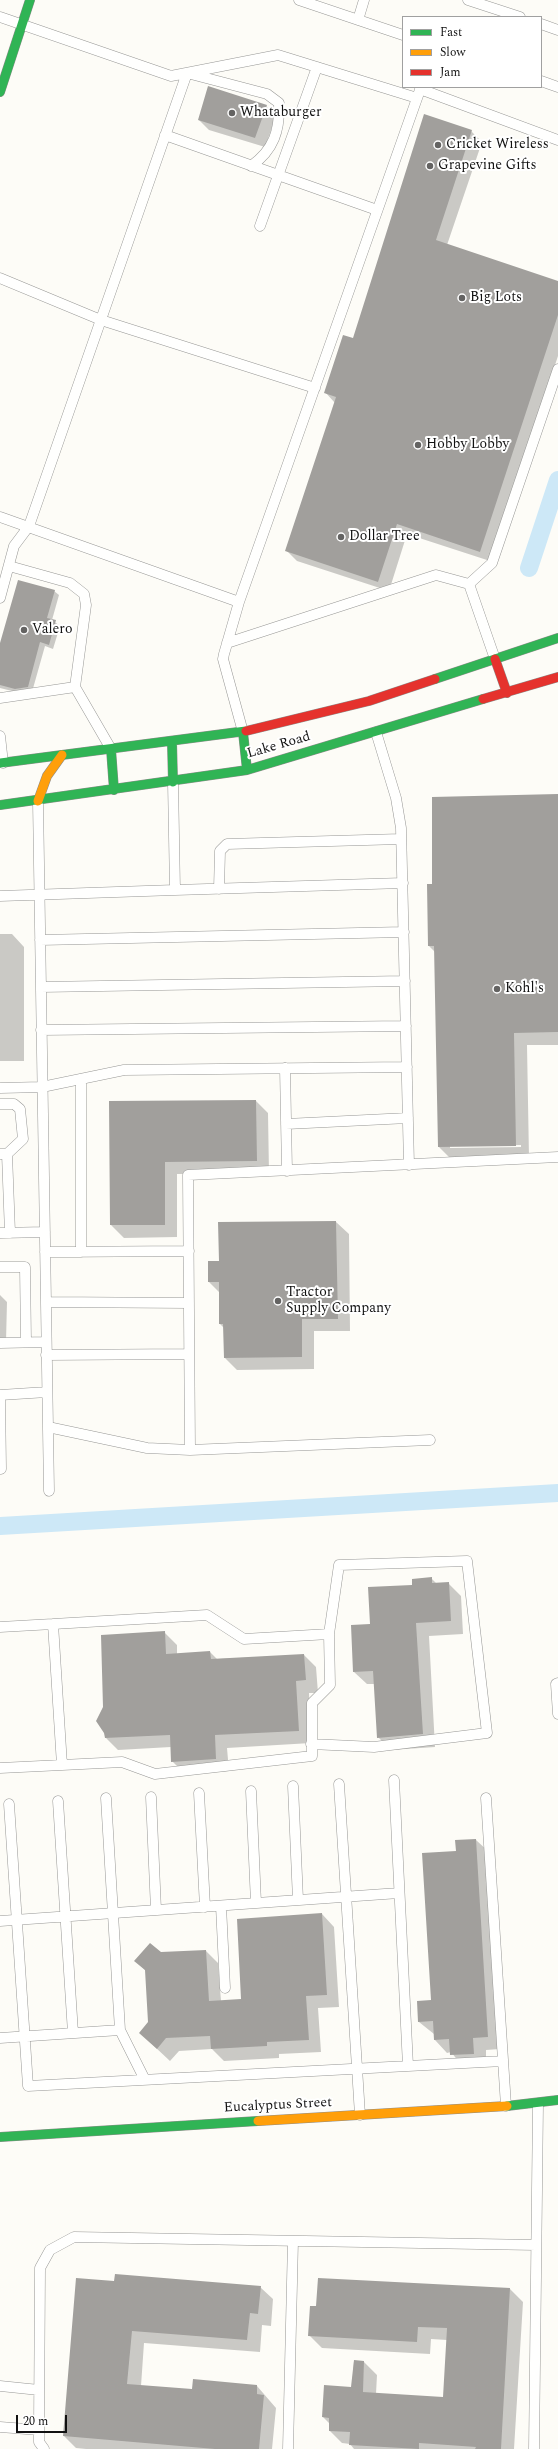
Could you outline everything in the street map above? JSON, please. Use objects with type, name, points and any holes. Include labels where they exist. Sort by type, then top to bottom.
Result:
[{"type":"street","points":[[0,92],[30,0]]},
{"type":"street","name":"Lake Road","points":[[1,763],[243,732],[370,705],[495,659],[558,638]]},
{"type":"street","points":[[495,659],[507,693]]},
{"type":"street","name":"Lake Road","points":[[0,805],[173,782],[247,770],[375,728],[507,693],[558,677]]},
{"type":"street","points":[[243,732],[247,770]]},
{"type":"street","points":[[172,742],[173,782]]},
{"type":"street","points":[[111,749],[114,790]]},
{"type":"street","points":[[38,801],[47,776],[62,755]]},
{"type":"street","name":"Eucalyptus Street","points":[[0,2137],[538,2104],[558,2100]]},
{"type":"lane","points":[[299,0],[402,35]]},
{"type":"lane","points":[[358,20],[364,0]]},
{"type":"lane","points":[[468,0],[517,16]]},
{"type":"lane","points":[[0,17],[171,76],[278,55],[317,67],[402,87]]},
{"type":"lane","points":[[542,24],[558,30]]},
{"type":"lane","points":[[260,226],[317,67]]},
{"type":"lane","points":[[0,598],[2,581],[9,566],[14,546],[29,526],[187,73]]},
{"type":"lane","points":[[187,73],[267,94],[279,103],[280,120],[272,144],[265,157],[251,166]]},
{"type":"lane","points":[[542,81],[558,87]]},
{"type":"lane","points":[[406,88],[419,91],[558,140]]},
{"type":"lane","points":[[243,732],[223,659],[227,643],[239,602],[419,91]]},
{"type":"lane","points":[[165,135],[377,210]]},
{"type":"lane","points":[[0,278],[101,320],[315,388]]},
{"type":"lane","points":[[469,584],[492,563],[558,369]]},
{"type":"lane","points":[[0,517],[29,526],[239,602]]},
{"type":"lane","points":[[9,566],[70,583],[84,594],[86,605],[75,687],[111,749]]},
{"type":"lane","points":[[227,643],[436,575],[469,584]]},
{"type":"lane","points":[[469,584],[495,659]]},
{"type":"lane","points":[[0,698],[75,687]]},
{"type":"lane","points":[[375,728],[396,798],[401,839],[409,1165]]},
{"type":"lane","points":[[0,736],[1,763]]},
{"type":"lane","points":[[173,782],[175,890]]},
{"type":"lane","points":[[38,801],[49,1491]]},
{"type":"lane","points":[[219,889],[220,851],[227,844],[401,839]]},
{"type":"lane","points":[[0,896],[402,883]]},
{"type":"lane","points":[[40,940],[404,932]]},
{"type":"lane","points":[[40,987],[405,981]]},
{"type":"lane","points":[[41,1030],[406,1026]]},
{"type":"lane","points":[[0,1088],[42,1087],[124,1070],[407,1067]]},
{"type":"lane","points":[[285,1068],[287,1171]]},
{"type":"lane","points":[[81,1079],[81,1252]]},
{"type":"lane","points":[[0,1104],[14,1104],[20,1109],[23,1122],[23,1138],[4,1154],[5,1233],[44,1232]]},
{"type":"lane","points":[[286,1124],[408,1118]]},
{"type":"lane","points":[[190,1450],[188,1175],[558,1157]]},
{"type":"lane","points":[[45,1252],[189,1251]]},
{"type":"lane","points":[[0,1267],[25,1267],[26,1342]]},
{"type":"lane","points":[[46,1302],[189,1303]]},
{"type":"lane","points":[[0,1343],[46,1342]]},
{"type":"lane","points":[[46,1355],[189,1354]]},
{"type":"lane","points":[[1,1469],[0,1396],[47,1392]]},
{"type":"lane","points":[[48,1427],[103,1440],[147,1448],[190,1450],[430,1440]]},
{"type":"lane","points":[[0,1768],[122,1762],[155,1774],[312,1756],[312,1744],[312,1703],[330,1685],[329,1634],[339,1565],[467,1561],[487,1733],[374,1748],[312,1744]]},
{"type":"lane","points":[[0,1627],[207,1616],[244,1640],[329,1634]]},
{"type":"lane","points":[[53,1624],[62,1765]]},
{"type":"lane","points":[[558,1683],[556,1684],[558,1714]]},
{"type":"lane","points":[[394,1780],[408,2066]]},
{"type":"lane","points":[[339,1784],[344,1897],[360,2115]]},
{"type":"lane","points":[[293,1786],[298,1900]]},
{"type":"lane","points":[[251,1791],[256,1903]]},
{"type":"lane","points":[[199,1793],[205,1907]]},
{"type":"lane","points":[[151,1797],[156,1910]]},
{"type":"lane","points":[[106,1798],[120,2030],[145,2080]]},
{"type":"lane","points":[[486,1798],[506,2106]]},
{"type":"lane","points":[[58,1801],[73,2033]]},
{"type":"lane","points":[[9,1804],[28,2086],[503,2061]]},
{"type":"lane","points":[[0,1921],[400,1893]]},
{"type":"lane","points":[[221,1906],[225,1988]]},
{"type":"lane","points":[[0,2038],[120,2030]]},
{"type":"lane","points":[[534,2449],[538,2104]]},
{"type":"lane","points":[[44,2449],[39,2442],[40,2268],[50,2250],[74,2238],[536,2245]]},
{"type":"lane","points":[[288,2449],[293,2241]]},
{"type":"lane","points":[[0,2386],[39,2390]]},
{"type":"lane","points":[[0,2426],[39,2430]]},
{"type":"building","name":"Whataburger","points":[[208,86],[267,105],[255,138],[198,120]]},
{"type":"building","points":[[424,114],[472,130],[436,240],[558,281],[558,315],[480,552],[397,524],[378,582],[285,551],[336,397],[324,393],[343,335],[353,338]]},
{"type":"building","name":"Valero","points":[[18,580],[55,590],[47,618],[56,620],[49,645],[40,642],[28,687],[15,689],[0,685],[0,643]]},
{"type":"building","name":"Kohl's","points":[[558,794],[558,1032],[514,1033],[516,1146],[438,1147],[434,946],[428,946],[427,884],[432,884],[432,797]]},
{"type":"building","points":[[256,1100],[257,1161],[165,1162],[165,1225],[110,1225],[109,1101]]},
{"type":"building","name":"Tractor Supply Company","points":[[336,1221],[338,1319],[302,1319],[302,1357],[224,1358],[223,1324],[219,1324],[219,1282],[208,1282],[208,1261],[219,1261],[218,1222]]},
{"type":"building","points":[[432,1577],[432,1583],[449,1582],[451,1621],[416,1623],[423,1734],[377,1738],[373,1671],[353,1672],[351,1625],[370,1624],[368,1587],[412,1585],[412,1579]]},
{"type":"building","points":[[165,1631],[166,1654],[210,1651],[211,1659],[304,1654],[306,1680],[296,1681],[299,1731],[215,1735],[216,1759],[171,1762],[170,1735],[105,1738],[104,1733],[96,1721],[103,1707],[101,1635]]},
{"type":"building","points":[[476,1839],[488,2037],[473,2038],[474,2054],[450,2055],[449,2039],[434,2040],[433,2021],[418,2022],[417,2001],[431,2000],[422,1853],[456,1851],[455,1840]]},
{"type":"building","points":[[322,1913],[327,1995],[306,1996],[309,2040],[267,2042],[267,2046],[211,2049],[210,2036],[166,2038],[157,2049],[139,2033],[148,2022],[145,1970],[134,1961],[150,1943],[161,1952],[206,1950],[209,2001],[241,1999],[237,1919]]},
{"type":"building","points":[[115,2274],[261,2286],[258,2314],[250,2313],[247,2340],[132,2331],[127,2384],[192,2389],[193,2379],[257,2385],[257,2394],[264,2395],[259,2449],[215,2449],[63,2436],[76,2278],[114,2281]]},
{"type":"building","points":[[318,2278],[510,2288],[501,2449],[475,2449],[476,2447],[419,2443],[419,2449],[349,2445],[350,2432],[329,2431],[329,2418],[322,2417],[324,2385],[351,2387],[354,2360],[364,2361],[363,2392],[443,2397],[447,2328],[418,2327],[417,2342],[308,2336],[310,2306],[316,2306]]},
{"type":"waterway","points":[[529,568],[558,480]]},
{"type":"waterway","points":[[0,1526],[558,1493]]},
{"type":"traffic: fast","points":[[0,92],[30,0]]},
{"type":"traffic: fast","points":[[435,679],[558,638]]},
{"type":"traffic: fast","points":[[0,805],[247,770],[483,699]]},
{"type":"traffic: fast","points":[[0,763],[246,731]]},
{"type":"traffic: fast","points":[[243,732],[247,770]]},
{"type":"traffic: fast","points":[[172,742],[173,782]]},
{"type":"traffic: fast","points":[[111,749],[114,790]]},
{"type":"traffic: fast","points":[[507,2106],[558,2100]]},
{"type":"traffic: fast","points":[[0,2137],[258,2121]]},
{"type":"traffic: slow","points":[[38,801],[47,776],[62,755]]},
{"type":"traffic: slow","points":[[258,2121],[507,2106]]},
{"type":"traffic: jam","points":[[495,659],[507,693]]},
{"type":"traffic: jam","points":[[483,699],[558,677]]},
{"type":"traffic: jam","points":[[246,731],[369,701],[435,679]]},
{"type":"place","name":"Whataburger","points":[[232,113]]},
{"type":"place","name":"Cricket Wireless","points":[[438,145]]},
{"type":"place","name":"Grapevine Gifts","points":[[430,166]]},
{"type":"place","name":"Big Lots","points":[[462,298]]},
{"type":"place","name":"Hobby Lobby","points":[[418,445]]},
{"type":"place","name":"Dollar Tree","points":[[341,537]]},
{"type":"place","name":"Valero","points":[[24,630]]},
{"type":"place","name":"Kohl's","points":[[497,989]]},
{"type":"place","name":"Tractor Supply Company","points":[[278,1301]]}]
